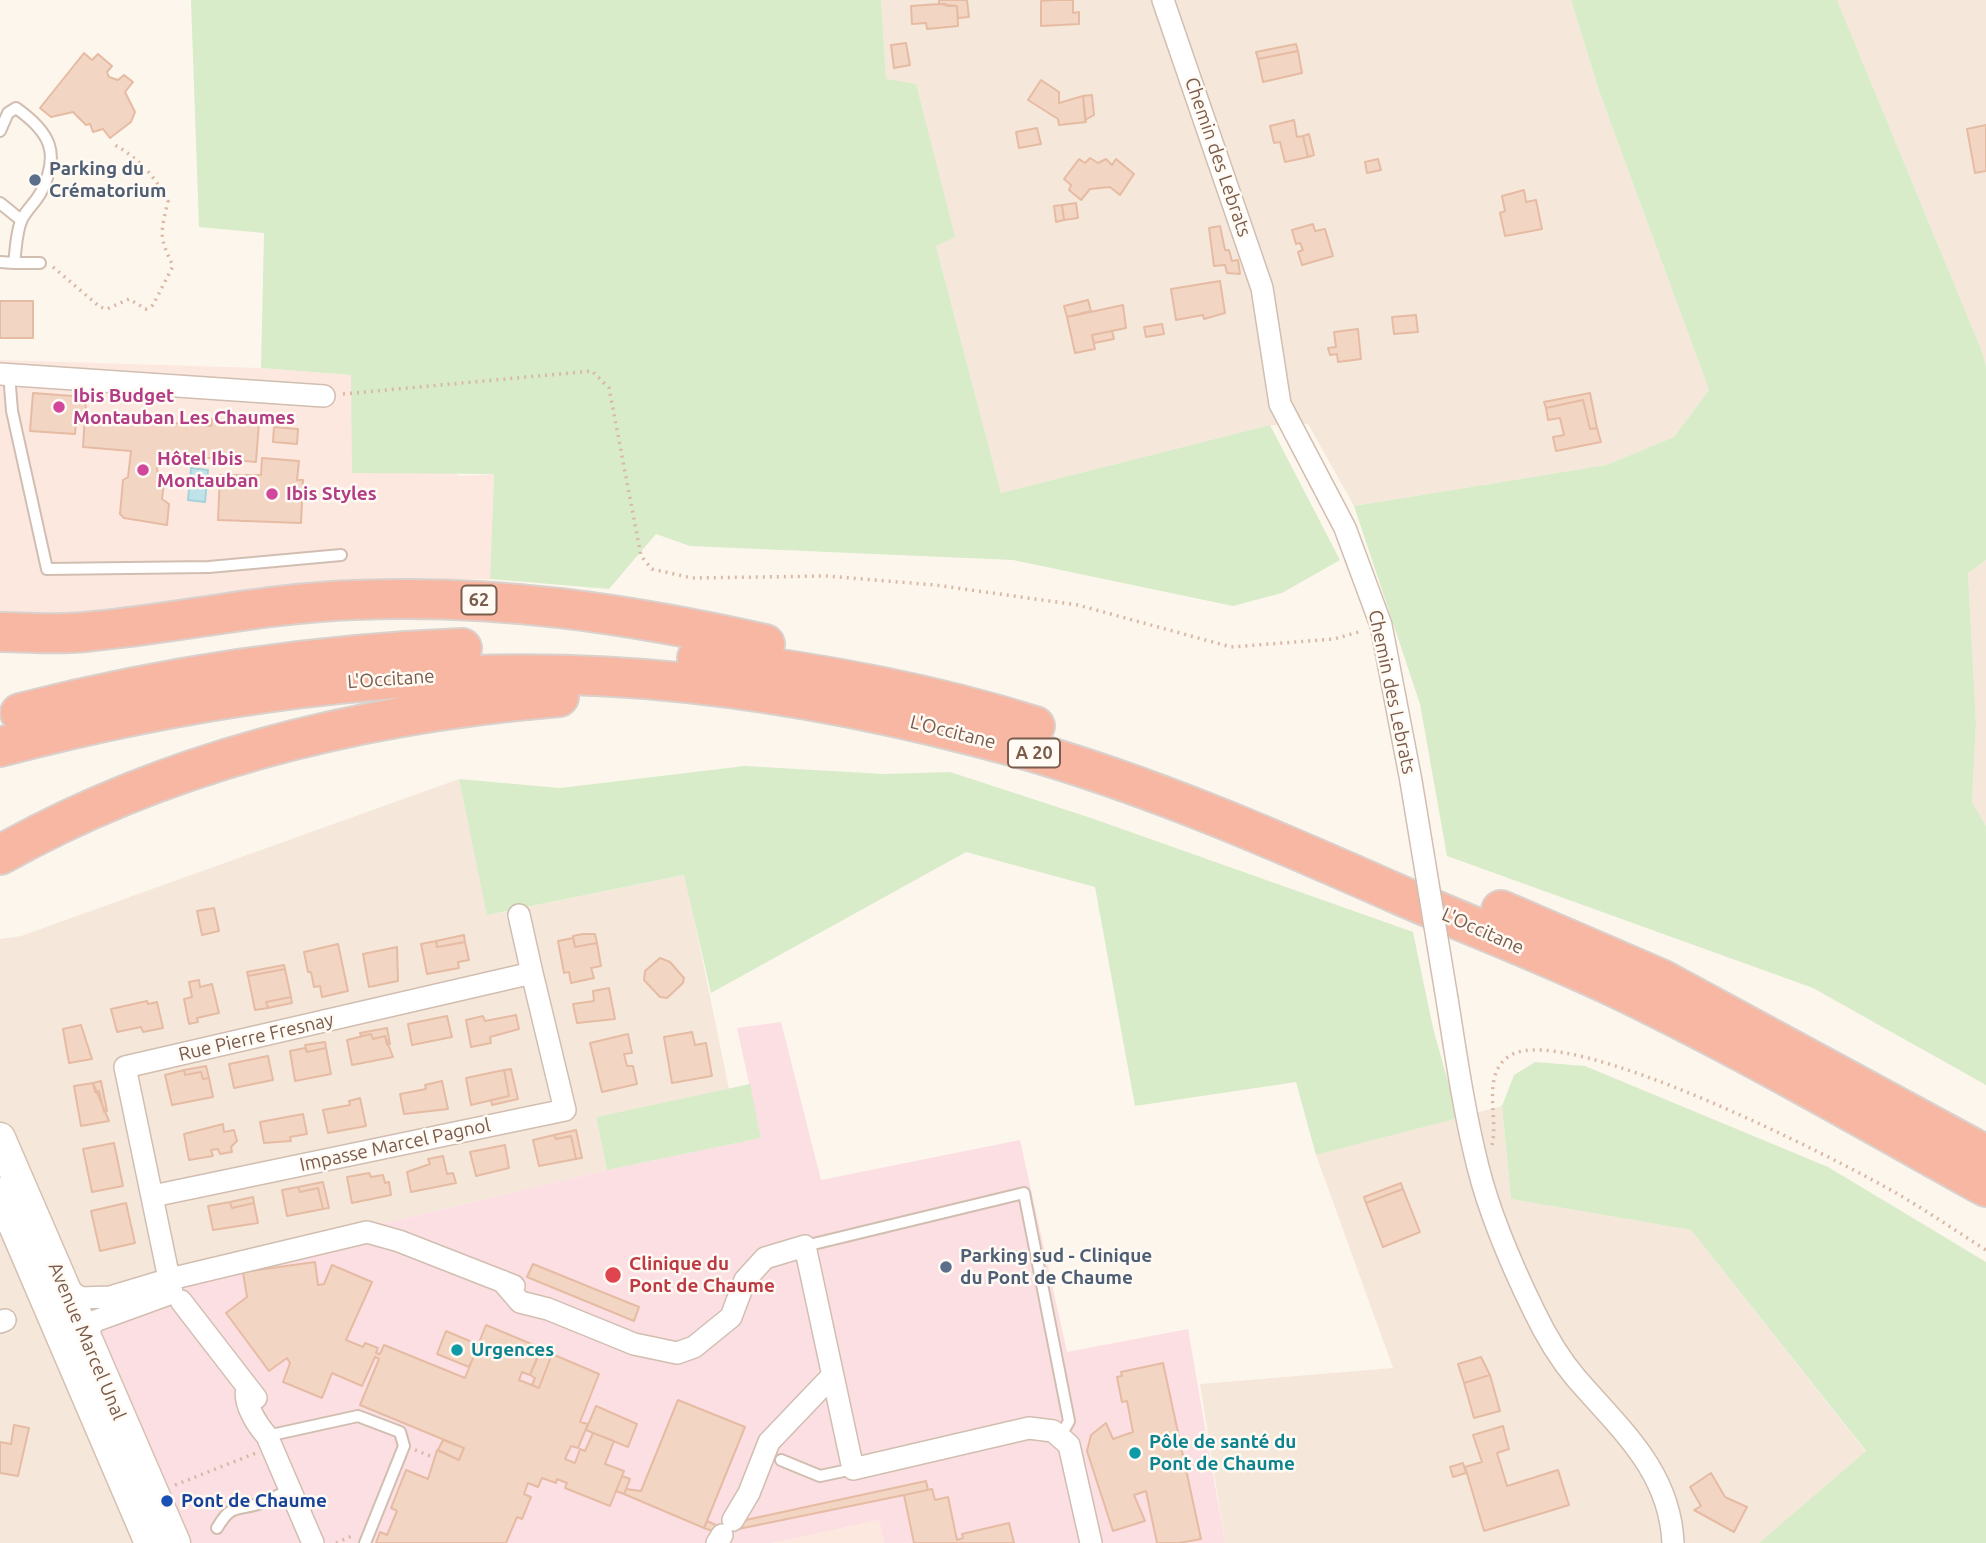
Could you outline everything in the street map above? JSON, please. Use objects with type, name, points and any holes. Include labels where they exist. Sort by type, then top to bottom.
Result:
[{"type":"highway","name":"62","points":[[0,632],[83,632],[351,600],[502,601],[661,621],[855,665],[946,701]]},
{"type":"highway","name":"L'Occitane","points":[[0,719],[72,700],[204,673],[382,652],[480,648],[578,649],[696,658],[809,671],[946,701],[1031,725],[1218,791],[1661,979],[1986,1155]]},
{"type":"highway","name":"L'Occitane","points":[[0,747],[75,727],[223,697],[297,687],[437,675],[551,674],[687,682],[866,710],[1022,749],[1181,804],[1325,862],[1651,1005],[1986,1188]]},
{"type":"highway","points":[[0,855],[94,806],[175,776],[315,734],[400,716],[466,705],[560,697],[659,699],[761,709],[866,710]]},
{"type":"main road","name":"Avenue Marcel Unal","points":[[0,1138],[65,1288],[86,1326],[175,1543]]},
{"type":"main road","name":"Avenue Marcel Unal","points":[[0,1193],[150,1543]]},
{"type":"street","name":"Chemin des Lebrats","points":[[1163,0],[1262,288],[1280,404],[1345,528],[1381,625],[1478,1168],[1517,1274],[1552,1345],[1649,1462],[1663,1490],[1673,1525],[1674,1543]]},
{"type":"street","points":[[4,374],[324,396]]},
{"type":"street","points":[[519,915],[532,973]]},
{"type":"street","name":"Impasse Marcel Pagnol","points":[[153,1196],[565,1110],[532,973]]},
{"type":"street","name":"Rue Pierre Fresnay","points":[[181,1287],[153,1196],[125,1067],[532,973]]},
{"type":"street","points":[[0,1187],[58,1311],[68,1320],[86,1326],[181,1287],[217,1267],[367,1232],[399,1241],[541,1297],[548,1308],[634,1344],[677,1353],[694,1347],[732,1317],[745,1280],[765,1258],[805,1246],[853,1469],[1029,1428],[1053,1431],[1069,1445],[1091,1543]]},
{"type":"street","points":[[65,1288],[81,1298],[96,1299],[181,1287]]},
{"type":"street","points":[[181,1287],[201,1323],[247,1389],[245,1395],[249,1405],[258,1426],[267,1436],[313,1543]]},
{"type":"street","points":[[724,1532],[749,1493],[769,1442],[832,1376]]},
{"type":"lane","points":[[0,131],[8,113],[16,108],[46,134],[52,154],[41,193],[21,220],[14,263]]},
{"type":"lane","points":[[0,203],[21,220]]},
{"type":"lane","points":[[0,262],[40,263]]},
{"type":"lane","points":[[4,374],[47,569],[209,567],[341,555]]},
{"type":"lane","points":[[805,1246],[1024,1193],[1069,1421],[1060,1437]]},
{"type":"lane","points":[[267,1436],[358,1416],[400,1432],[404,1446],[365,1543]]},
{"type":"lane","points":[[782,1460],[820,1476],[853,1469]]},
{"type":"lane","points":[[217,1528],[226,1512],[244,1504],[256,1505],[290,1490]]},
{"type":"path","points":[[40,263],[54,267],[100,307],[107,309],[129,299],[146,309],[153,305],[173,266],[161,241],[160,225],[168,201],[146,168],[131,153],[111,143]]},
{"type":"path","points":[[324,396],[592,371],[609,388],[641,556],[652,569],[692,578],[827,576],[935,585],[1079,605],[1231,647],[1334,639],[1381,625]]},
{"type":"path","points":[[1490,1156],[1494,1138],[1492,1107],[1495,1075],[1511,1055],[1536,1050],[1583,1055],[1671,1087],[1817,1152],[1897,1194],[1986,1250]]},
{"type":"shaded area","points":[[881,0],[1571,0],[1599,91],[1709,390],[1674,437],[1606,465],[1354,506],[1308,424],[1270,425],[1001,493],[936,246],[954,237],[886,80]]},
{"type":"shaded area","points":[[1837,0],[1986,0],[1986,367],[1983,354]]},
{"type":"shaded area","points":[[0,360],[261,368],[352,375],[459,476],[494,474],[490,579],[320,581],[40,618],[0,615]]},
{"type":"shaded area","points":[[1986,560],[1986,826],[1972,802],[1976,723],[1968,572]]},
{"type":"shaded area","points":[[459,779],[488,915],[685,875],[729,1089],[596,1117],[607,1170],[222,1262],[168,1301],[106,1329],[187,1543],[0,1543],[0,939],[21,936]]},
{"type":"shaded area","name":"Clinique du Pont de Chaume","points":[[781,1022],[821,1180],[1020,1140],[1067,1352],[1188,1329],[1225,1543],[884,1543],[879,1520],[772,1543],[187,1543],[100,1336],[106,1329],[168,1301],[177,1283],[222,1262],[607,1170],[761,1138],[737,1028]]},
{"type":"shaded area","points":[[1502,1106],[1511,1199],[1691,1230],[1866,1452],[1759,1543],[1225,1543],[1200,1384],[1393,1368],[1316,1155]]},
{"type":"shaded area","points":[[879,1520],[884,1543],[772,1543]]},
{"type":"green space","points":[[191,0],[881,0],[886,79],[916,84],[955,237],[936,246],[1001,493],[1270,425],[1340,560],[1282,593],[1233,606],[1013,560],[690,546],[656,534],[609,589],[490,579],[494,474],[352,473],[351,375],[261,368],[264,233],[199,227]]},
{"type":"green space","points":[[1571,0],[1837,0],[1983,354],[1986,367],[1986,560],[1968,573],[1976,723],[1972,802],[1986,826],[1986,1085],[1813,988],[1447,856],[1420,704],[1354,506],[1606,465],[1674,437],[1709,390],[1599,91]]},
{"type":"green space","points":[[745,766],[884,774],[950,772],[1091,818],[1413,932],[1433,1028],[1458,1118],[1316,1155],[1296,1082],[1135,1106],[1095,887],[966,852],[711,993],[684,875],[487,915],[459,779],[560,788]]},
{"type":"green space","points":[[1535,1062],[1585,1066],[1828,1167],[1986,1262],[1986,1543],[1759,1543],[1866,1451],[1691,1230],[1511,1199],[1502,1106],[1514,1075]]},
{"type":"green space","points":[[750,1084],[761,1138],[607,1170],[596,1117]]},
{"type":"water","points":[[191,468],[208,470],[205,502],[188,500]]},
{"type":"building","points":[[939,0],[967,0],[969,17],[958,18],[957,6],[939,4]]},
{"type":"building","points":[[1073,0],[1073,13],[1079,12],[1079,24],[1041,26],[1041,1]]},
{"type":"building","points":[[911,6],[957,6],[958,26],[927,29],[926,23],[912,24]]},
{"type":"building","points":[[906,43],[910,65],[894,68],[891,45]]},
{"type":"building","points":[[1296,44],[1298,51],[1258,59],[1256,52]]},
{"type":"building","points":[[1298,51],[1302,73],[1263,82],[1258,59]]},
{"type":"building","points":[[84,53],[92,60],[98,54],[112,66],[107,72],[109,77],[118,80],[124,75],[133,82],[125,92],[135,112],[131,122],[110,138],[103,129],[93,132],[90,124],[86,125],[73,112],[51,117],[40,108]]},
{"type":"building","points":[[1041,80],[1059,92],[1059,103],[1083,96],[1086,122],[1059,125],[1058,119],[1028,100]]},
{"type":"building","points":[[1092,95],[1094,115],[1085,120],[1083,96]]},
{"type":"building","points":[[1294,120],[1297,137],[1303,136],[1308,157],[1285,162],[1280,142],[1274,143],[1270,126]]},
{"type":"building","points":[[1986,125],[1986,171],[1975,173],[1967,129]]},
{"type":"building","points":[[1037,128],[1041,144],[1019,148],[1016,132]]},
{"type":"building","points":[[1309,134],[1314,155],[1308,157],[1303,136]]},
{"type":"building","points":[[1090,158],[1098,163],[1106,159],[1112,165],[1116,159],[1134,174],[1120,195],[1110,187],[1090,189],[1081,200],[1069,190],[1071,185],[1064,179],[1079,159],[1085,163]]},
{"type":"building","points":[[1378,159],[1381,170],[1367,173],[1365,162]]},
{"type":"building","points":[[1524,190],[1526,202],[1536,200],[1542,229],[1505,236],[1500,213],[1505,211],[1502,196]]},
{"type":"building","points":[[1076,203],[1078,218],[1064,220],[1062,205]]},
{"type":"building","points":[[1062,205],[1064,220],[1056,222],[1054,206]]},
{"type":"building","points":[[1313,224],[1315,231],[1325,229],[1333,256],[1302,265],[1298,252],[1303,250],[1300,243],[1296,244],[1292,230]]},
{"type":"building","points":[[1220,226],[1225,250],[1229,250],[1232,261],[1238,260],[1240,274],[1227,273],[1225,265],[1214,266],[1209,228]]},
{"type":"building","points":[[1220,281],[1225,313],[1204,319],[1203,315],[1176,320],[1171,289]]},
{"type":"building","points":[[1088,300],[1091,311],[1067,317],[1064,306]]},
{"type":"building","points":[[0,301],[33,301],[33,338],[0,338]]},
{"type":"building","points":[[1123,305],[1126,328],[1092,335],[1095,349],[1075,353],[1067,317]]},
{"type":"building","points":[[1416,315],[1418,332],[1394,334],[1392,317]]},
{"type":"building","points":[[1162,324],[1164,334],[1146,337],[1144,327]]},
{"type":"building","points":[[1358,329],[1361,359],[1338,362],[1337,354],[1330,355],[1328,348],[1336,347],[1334,332]]},
{"type":"building","points":[[1112,331],[1114,339],[1094,343],[1092,335]]},
{"type":"building","name":"Ibis Budget Montauban Les Chaumes","points":[[33,393],[86,397],[85,424],[76,424],[75,434],[30,431]]},
{"type":"building","points":[[1590,393],[1597,428],[1590,429],[1583,400],[1546,408],[1544,402]]},
{"type":"building","points":[[1583,400],[1590,429],[1597,428],[1601,442],[1556,451],[1553,437],[1564,435],[1560,418],[1548,420],[1546,408]]},
{"type":"building","name":"Hôtel Ibis Montauban","points":[[85,416],[211,426],[212,419],[259,422],[256,462],[160,454],[157,469],[159,480],[164,483],[162,499],[169,504],[167,525],[124,518],[120,514],[123,480],[128,477],[131,451],[83,447]]},
{"type":"building","points":[[274,427],[298,429],[297,444],[273,442]]},
{"type":"building","points":[[262,458],[299,461],[297,480],[303,480],[301,523],[218,520],[220,475],[261,475]]},
{"type":"building","points":[[214,908],[219,931],[202,935],[197,911]]},
{"type":"building","points":[[595,934],[597,943],[575,947],[573,936]]},
{"type":"building","points":[[464,935],[465,942],[437,947],[436,941]]},
{"type":"building","points":[[573,938],[575,947],[597,943],[601,966],[591,968],[594,978],[571,983],[569,972],[564,973],[558,941]]},
{"type":"building","points":[[436,941],[437,947],[465,942],[469,960],[458,962],[459,968],[427,974],[421,944]]},
{"type":"building","points":[[338,944],[348,991],[322,997],[320,986],[314,987],[311,972],[308,972],[304,952]]},
{"type":"building","points":[[397,947],[398,981],[369,987],[363,954]]},
{"type":"building","points":[[660,958],[670,962],[684,978],[683,983],[667,998],[660,997],[644,980],[645,971]]},
{"type":"building","points":[[284,965],[285,969],[248,976],[247,972]]},
{"type":"building","points":[[285,969],[291,997],[266,1002],[268,1008],[255,1010],[248,976]]},
{"type":"building","points":[[199,980],[200,987],[212,984],[219,1013],[197,1018],[198,1022],[189,1024],[184,999],[192,997],[189,982]]},
{"type":"building","points":[[609,988],[615,1019],[577,1023],[573,1004],[594,1001],[593,991]]},
{"type":"building","points":[[291,997],[292,1003],[268,1008],[266,1002]]},
{"type":"building","points":[[147,1001],[148,1004],[157,1002],[163,1028],[143,1032],[141,1027],[117,1032],[111,1009]]},
{"type":"building","points":[[516,1015],[519,1029],[490,1037],[491,1043],[471,1047],[466,1020],[483,1016],[485,1021]]},
{"type":"building","points":[[447,1016],[452,1037],[412,1045],[408,1024]]},
{"type":"building","points":[[81,1025],[92,1059],[69,1063],[63,1029]]},
{"type":"building","points":[[387,1028],[390,1044],[387,1045],[385,1036],[373,1039],[371,1034],[361,1036],[360,1033]]},
{"type":"building","points":[[692,1032],[695,1045],[706,1043],[712,1076],[672,1083],[664,1037]]},
{"type":"building","points":[[371,1034],[373,1039],[385,1036],[393,1057],[352,1065],[347,1040]]},
{"type":"building","points":[[628,1034],[632,1053],[624,1054],[627,1066],[633,1066],[637,1084],[602,1092],[590,1043]]},
{"type":"building","points":[[325,1042],[326,1048],[307,1052],[305,1045]]},
{"type":"building","points":[[305,1048],[307,1052],[326,1048],[331,1074],[295,1081],[290,1051]]},
{"type":"building","points":[[268,1056],[273,1080],[234,1088],[229,1064]]},
{"type":"building","points":[[206,1066],[209,1078],[203,1079],[201,1072],[185,1075],[184,1070]]},
{"type":"building","points":[[511,1069],[518,1099],[492,1105],[491,1100],[509,1096],[504,1070]]},
{"type":"building","points":[[184,1070],[185,1075],[201,1072],[203,1079],[209,1078],[213,1097],[172,1105],[165,1075]]},
{"type":"building","points":[[504,1070],[509,1096],[471,1105],[466,1078]]},
{"type":"building","points":[[101,1081],[107,1111],[104,1112],[99,1091],[95,1092],[93,1083]]},
{"type":"building","points":[[442,1081],[448,1109],[404,1114],[400,1094],[426,1089],[425,1085]]},
{"type":"building","points":[[93,1083],[109,1121],[81,1126],[74,1086]]},
{"type":"building","points":[[360,1098],[366,1126],[328,1133],[323,1110],[350,1105],[349,1101]]},
{"type":"building","points":[[303,1114],[307,1134],[290,1137],[291,1141],[264,1143],[260,1122]]},
{"type":"building","points":[[223,1124],[224,1132],[234,1130],[237,1141],[231,1147],[232,1152],[220,1154],[218,1149],[211,1150],[213,1156],[189,1160],[184,1134]]},
{"type":"building","points":[[576,1130],[582,1158],[576,1159],[571,1136],[556,1139],[554,1135]]},
{"type":"building","points":[[554,1135],[556,1139],[571,1136],[576,1159],[539,1166],[533,1140]]},
{"type":"building","points":[[114,1143],[123,1186],[92,1192],[83,1149]]},
{"type":"building","points":[[505,1145],[509,1168],[476,1176],[470,1152]]},
{"type":"building","points":[[443,1156],[447,1174],[453,1173],[456,1183],[411,1192],[407,1172],[430,1164],[428,1159]]},
{"type":"building","points":[[369,1173],[371,1177],[383,1175],[385,1183],[389,1182],[391,1195],[352,1203],[347,1177]]},
{"type":"building","points":[[323,1182],[329,1208],[323,1209],[318,1188],[300,1192],[298,1187]]},
{"type":"building","points":[[1401,1183],[1403,1189],[1366,1203],[1364,1197]]},
{"type":"building","points":[[298,1187],[300,1192],[318,1188],[323,1209],[287,1216],[282,1190]]},
{"type":"building","points":[[1403,1189],[1420,1232],[1383,1247],[1366,1203]]},
{"type":"building","points":[[253,1197],[254,1203],[232,1208],[230,1202]]},
{"type":"building","points":[[230,1202],[232,1208],[254,1203],[258,1223],[213,1230],[208,1206]]},
{"type":"building","points":[[126,1203],[135,1243],[100,1251],[91,1211]]},
{"type":"building","points":[[315,1262],[318,1285],[324,1284],[332,1265],[372,1282],[346,1340],[363,1347],[365,1343],[378,1348],[376,1353],[380,1354],[384,1345],[465,1378],[486,1325],[541,1348],[530,1375],[522,1372],[519,1380],[539,1388],[552,1354],[599,1374],[580,1422],[588,1424],[578,1448],[571,1446],[565,1459],[575,1463],[580,1449],[585,1451],[593,1433],[614,1441],[605,1464],[624,1471],[610,1506],[565,1488],[567,1483],[557,1479],[556,1483],[542,1478],[538,1487],[528,1483],[524,1494],[531,1497],[522,1519],[517,1517],[506,1543],[376,1543],[380,1532],[387,1535],[397,1511],[391,1508],[406,1470],[428,1479],[437,1450],[459,1460],[464,1448],[360,1405],[379,1359],[375,1357],[362,1386],[332,1373],[322,1398],[283,1382],[290,1363],[287,1358],[269,1371],[226,1313],[247,1297],[243,1272]]},
{"type":"building","points":[[533,1264],[639,1307],[634,1321],[527,1277]]},
{"type":"building","name":"Urgences","points":[[446,1331],[479,1345],[469,1367],[437,1354]]},
{"type":"building","points":[[540,1352],[551,1357],[539,1388],[532,1385],[535,1378],[530,1375]]},
{"type":"building","points":[[1481,1357],[1490,1375],[1464,1383],[1458,1364]]},
{"type":"building","name":"Pôle de santé du Pont de Chaume","points":[[1163,1363],[1201,1539],[1179,1543],[1157,1543],[1146,1491],[1134,1495],[1145,1521],[1113,1531],[1087,1451],[1091,1435],[1106,1423],[1113,1439],[1133,1432],[1127,1401],[1122,1402],[1117,1377],[1122,1376],[1121,1372]]},
{"type":"building","points":[[1490,1375],[1500,1411],[1474,1418],[1464,1383]]},
{"type":"building","points":[[678,1400],[745,1427],[704,1528],[624,1494],[626,1489],[641,1491]]},
{"type":"building","points":[[596,1406],[637,1424],[628,1447],[586,1430]]},
{"type":"building","points":[[14,1425],[29,1428],[18,1476],[0,1473],[0,1442],[11,1444]]},
{"type":"building","points":[[1503,1426],[1509,1449],[1497,1453],[1507,1486],[1558,1470],[1569,1505],[1484,1531],[1465,1467],[1482,1462],[1473,1435]]},
{"type":"building","points":[[443,1440],[464,1448],[459,1460],[438,1450]]},
{"type":"building","points":[[1463,1463],[1466,1473],[1453,1477],[1450,1467]]},
{"type":"building","points":[[1711,1473],[1725,1497],[1747,1507],[1734,1532],[1694,1510],[1701,1506],[1690,1487]]},
{"type":"building","points":[[622,1476],[630,1479],[624,1494],[616,1491]]},
{"type":"building","points":[[926,1481],[928,1490],[719,1533],[704,1528],[707,1521],[718,1526]]},
{"type":"building","points":[[932,1489],[935,1500],[948,1497],[957,1540],[963,1538],[962,1534],[1009,1523],[1014,1543],[914,1543],[904,1495]]},
{"type":"place","name":"Parking du Crématorium","points":[[35,180]]},
{"type":"place","name":"Ibis Budget Montauban Les Chaumes","points":[[59,407]]},
{"type":"place","name":"Hôtel Ibis Montauban","points":[[143,470]]},
{"type":"place","name":"Ibis Styles","points":[[272,494]]},
{"type":"place","name":"Parking sud - Clinique du Pont de Chaume","points":[[946,1267]]},
{"type":"place","name":"Clinique du Pont de Chaume","points":[[613,1275]]},
{"type":"place","name":"Urgences","points":[[457,1350]]},
{"type":"place","name":"Pôle de santé du Pont de Chaume","points":[[1135,1453]]},
{"type":"place","name":"Pont de Chaume","points":[[167,1501]]}]
